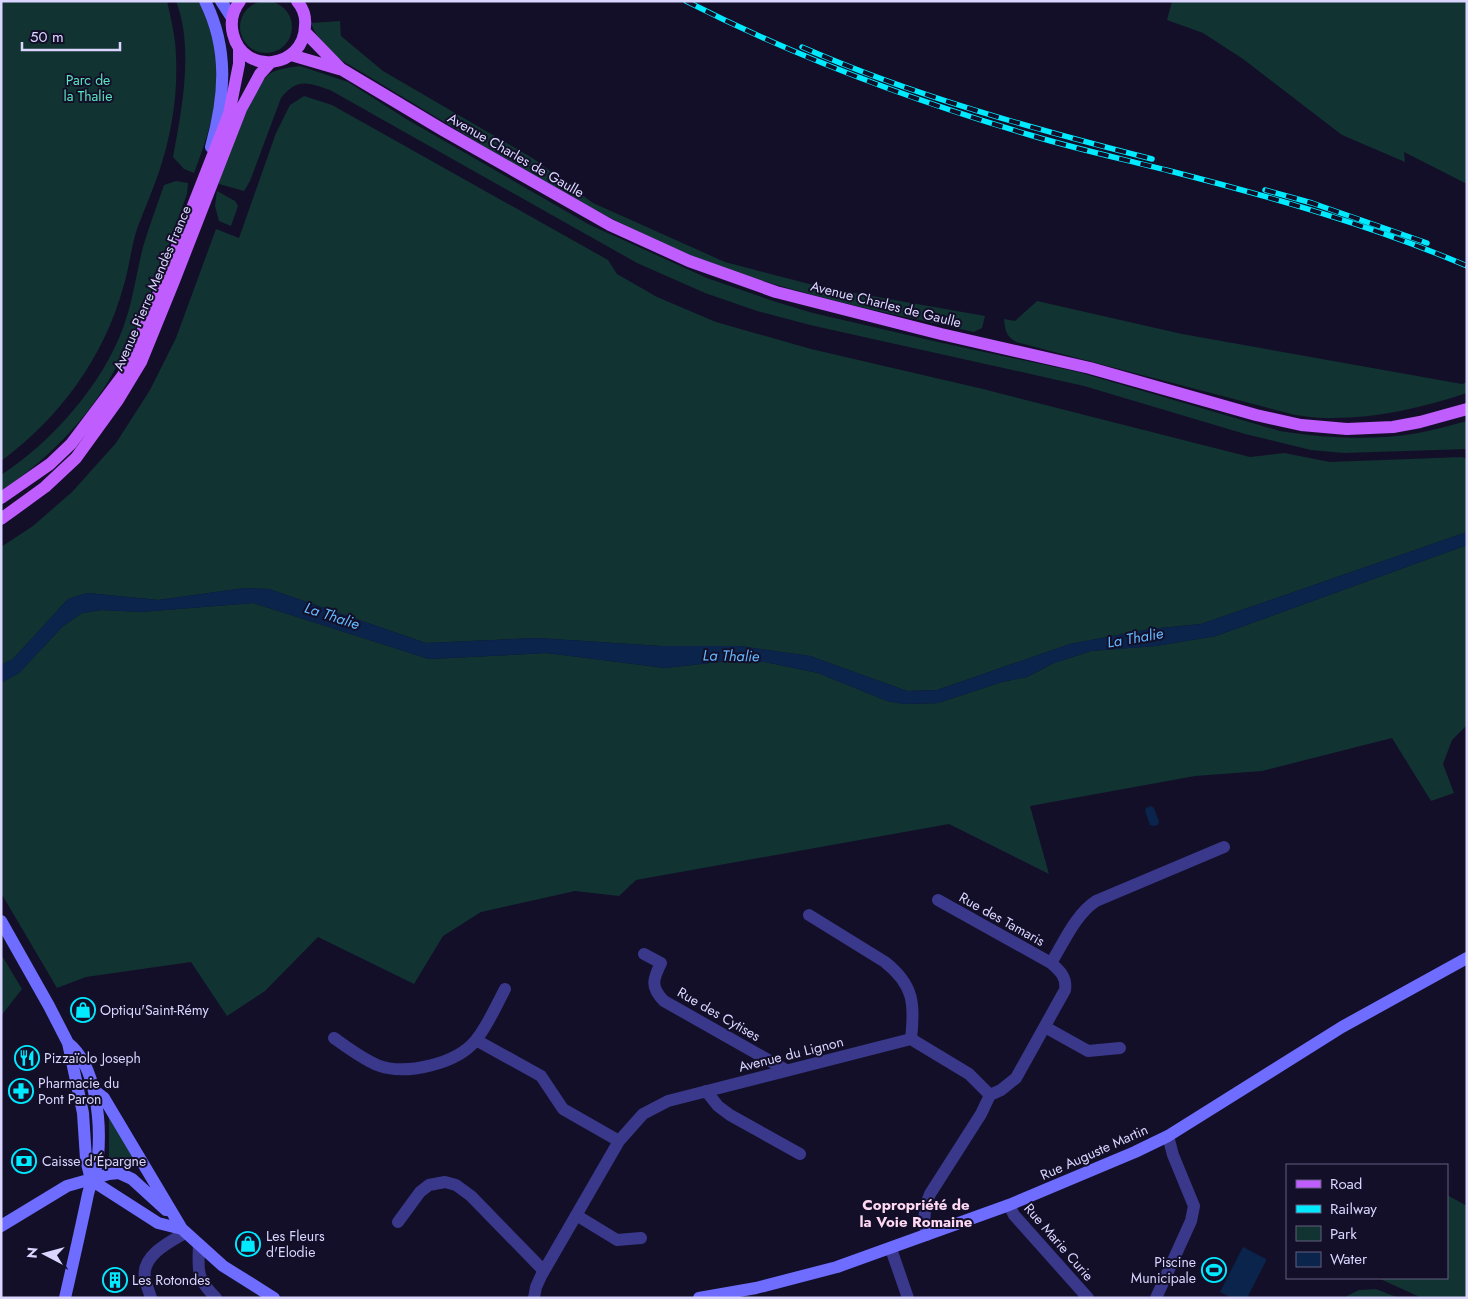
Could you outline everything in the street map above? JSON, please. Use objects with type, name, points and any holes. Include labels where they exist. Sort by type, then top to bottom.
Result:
[{"type":"main road","points":[[196,199],[219,120],[223,81],[222,53],[218,35],[205,1]]},
{"type":"main road","name":"Avenue Pierre Mendès France","points":[[1,498],[50,464],[71,444],[123,375],[154,305],[229,114],[239,64],[239,48],[233,34],[232,18],[221,1]]},
{"type":"main road","points":[[232,18],[240,1]]},
{"type":"main road","points":[[239,48],[253,59],[270,62],[281,60],[291,55],[302,41],[305,32],[304,14],[297,1]]},
{"type":"main road","name":"Avenue Charles de Gaulle","points":[[305,32],[341,69],[443,130],[610,225],[689,261],[776,292],[941,334],[1090,368],[1256,415],[1301,425],[1347,429],[1393,426],[1420,422],[1467,409]]},
{"type":"main road","name":"Avenue Charles de Gaulle","points":[[291,55],[341,69]]},
{"type":"main road","name":"Avenue Pierre Mendès France","points":[[1,519],[45,488],[76,458],[118,400],[141,362],[241,109],[260,74],[270,62]]},
{"type":"main road","points":[[1,921],[50,1006],[68,1044],[83,1113],[86,1159],[91,1180],[158,1223],[183,1231]]},
{"type":"main road","name":"Rue Auguste Martin","points":[[699,1298],[729,1296],[821,1272],[891,1249],[1008,1205],[1135,1152],[1168,1136],[1342,1028],[1467,958]]},
{"type":"main road","points":[[66,1298],[91,1180],[98,1158],[95,1091],[79,1055],[68,1044]]},
{"type":"main road","points":[[95,1091],[104,1098],[183,1231],[230,1271],[274,1298]]},
{"type":"main road","points":[[1,1226],[67,1186],[119,1173],[132,1180],[176,1218]]},
{"type":"street","points":[[927,1234],[924,1214],[930,1194],[981,1114],[990,1095],[1001,1090],[1016,1078],[1065,990],[1066,983],[1061,972],[1051,963],[1077,920],[1088,906],[1096,901],[1224,847]]},
{"type":"street","name":"Rue des Tamaris","points":[[938,900],[1051,963]]},
{"type":"street","points":[[808,915],[885,962],[900,976],[910,992],[913,1024],[911,1039],[969,1074],[990,1095]]},
{"type":"street","name":"Rue des Cytises","points":[[644,954],[661,963],[654,980],[654,987],[664,1000],[786,1070]]},
{"type":"street","points":[[334,1038],[356,1054],[378,1066],[405,1069],[447,1061],[476,1040],[505,989]]},
{"type":"street","points":[[1045,1026],[1088,1052],[1120,1048]]},
{"type":"street","name":"Avenue du Lignon","points":[[534,1298],[536,1287],[544,1271],[619,1141],[643,1114],[655,1106],[668,1101],[911,1039]]},
{"type":"street","points":[[476,1040],[541,1076],[563,1110],[619,1141]]},
{"type":"street","points":[[706,1091],[718,1106],[730,1115],[800,1154]]},
{"type":"street","points":[[1156,1298],[1191,1221],[1194,1206],[1173,1155],[1168,1136]]},
{"type":"street","points":[[398,1222],[420,1192],[429,1185],[445,1182],[456,1184],[544,1271]]},
{"type":"street","name":"Rue Marie Curie","points":[[1008,1205],[1014,1215],[1088,1298]]},
{"type":"street","points":[[576,1215],[618,1240],[641,1238]]},
{"type":"street","points":[[151,1298],[144,1278],[144,1269],[147,1262],[183,1231]]},
{"type":"street","points":[[199,1245],[198,1273],[208,1290],[216,1298]]},
{"type":"street","points":[[891,1249],[908,1298]]},
{"type":"green space","name":"Parc de la Thalie","points":[[1,1],[167,1],[175,43],[176,86],[173,116],[163,158],[137,229],[115,314],[104,338],[77,385],[60,406],[42,426],[1,461]]},
{"type":"green space","points":[[176,1],[198,1],[208,22],[214,41],[217,61],[216,98],[207,136],[194,173],[184,169],[173,157],[185,78],[184,38]]},
{"type":"green space","points":[[261,1],[271,1],[281,5],[288,12],[292,27],[288,42],[281,49],[271,53],[261,53],[251,49],[244,42],[240,32],[240,22],[244,12],[251,5]]},
{"type":"green space","points":[[1172,1],[1467,1],[1467,184],[1404,152],[1405,162],[1342,135],[1243,59],[1203,33],[1167,20]]},
{"type":"green space","points":[[340,21],[341,36],[383,71],[534,159],[593,203],[725,262],[821,287],[985,316],[982,328],[974,332],[790,289],[718,266],[638,232],[509,162],[341,60],[320,39],[311,23]]},
{"type":"green space","points":[[300,66],[348,82],[408,120],[590,225],[707,278],[773,301],[813,313],[1078,372],[1280,431],[1331,437],[1366,438],[1418,433],[1467,421],[1467,449],[1344,453],[1311,450],[1245,434],[1084,386],[810,325],[757,311],[705,293],[637,263],[330,90],[315,85],[297,85],[292,87],[281,98],[250,181],[244,191],[219,184],[218,179],[233,139],[255,91],[271,73],[281,69]]},
{"type":"green space","points":[[304,96],[332,105],[608,260],[617,274],[657,297],[716,322],[811,349],[983,389],[1250,457],[1284,453],[1330,462],[1462,457],[1467,459],[1467,532],[1201,624],[1150,629],[1070,644],[937,690],[907,691],[810,656],[740,646],[661,646],[537,638],[426,643],[269,589],[245,588],[158,600],[87,593],[68,599],[13,659],[1,665],[1,547],[33,526],[72,492],[116,443],[150,390],[176,338],[216,229],[239,238],[276,133],[290,105]]},
{"type":"green space","points":[[176,181],[188,183],[187,194],[145,308],[113,373],[78,424],[64,439],[34,467],[1,491],[1,475],[39,446],[73,411],[89,391],[114,349],[123,328],[132,298],[143,247],[164,185]]},
{"type":"green space","points":[[217,191],[235,201],[238,206],[231,226],[219,221],[215,206]]},
{"type":"green space","points":[[1037,301],[1182,334],[1462,384],[1467,382],[1467,393],[1415,408],[1362,417],[1326,418],[1295,415],[1016,342],[1007,332],[1004,319],[1015,321]]},
{"type":"green space","points":[[1467,545],[1467,725],[1452,740],[1443,764],[1454,793],[1431,801],[1392,738],[1262,771],[1195,776],[1030,806],[1049,874],[949,824],[636,880],[619,896],[575,891],[481,912],[443,936],[414,984],[318,937],[265,991],[227,1016],[191,962],[86,977],[57,988],[1,893],[1,683],[19,673],[62,627],[82,613],[101,610],[141,612],[253,603],[429,659],[547,653],[665,668],[728,661],[765,662],[818,673],[887,701],[904,704],[938,703],[1002,682],[1027,677],[1054,663],[1091,651],[1156,646],[1216,636]]},
{"type":"green space","points":[[1,954],[22,989],[1,1016]]},
{"type":"green space","points":[[109,1116],[142,1168],[109,1157]]},
{"type":"green space","points":[[1448,1196],[1467,1206],[1467,1298],[1422,1298],[1380,1279],[1448,1279]]},
{"type":"green space","points":[[1376,1289],[1399,1298],[1343,1298],[1359,1290]]},
{"type":"water","name":"La Thalie","points":[[1467,532],[1467,545],[1216,636],[1156,646],[1091,651],[1054,663],[1027,677],[1002,682],[938,703],[904,704],[887,701],[818,673],[765,662],[728,661],[665,668],[547,653],[429,659],[253,603],[141,612],[101,610],[82,613],[62,627],[19,673],[1,683],[1,665],[13,659],[68,599],[87,593],[158,600],[245,588],[269,589],[426,643],[537,638],[661,646],[740,646],[810,656],[907,691],[937,690],[1070,644],[1150,629],[1201,624]]},
{"type":"water","points":[[1151,806],[1154,808],[1159,822],[1158,825],[1150,825],[1145,811],[1146,808]]},
{"type":"water","points":[[1243,1247],[1266,1259],[1266,1261],[1247,1298],[1232,1298],[1220,1292]]},
{"type":"railway","points":[[686,1],[769,41],[812,59],[942,107],[1047,140],[1283,201],[1432,251],[1467,266]]},
{"type":"railway","points":[[802,47],[844,65],[931,96],[1063,136],[1152,159]]},
{"type":"railway","points":[[1265,190],[1312,203],[1427,243]]},
{"type":"place","name":"Optiqu'Saint-Rémy","points":[[83,1010]]},
{"type":"place","name":"Pizzaïolo Joseph","points":[[27,1058]]},
{"type":"place","name":"Pharmacie du Pont Paron","points":[[21,1091]]},
{"type":"place","name":"Caisse d'Épargne","points":[[24,1161]]},
{"type":"place","name":"Les Fleurs d'Elodie","points":[[248,1244]]},
{"type":"place","name":"Piscine Municipale","points":[[1214,1270]]},
{"type":"place","name":"Les Rotondes","points":[[115,1280]]},
{"type":"district","name":"Copropriété de la Voie Romaine","points":[[916,1214]]}]
